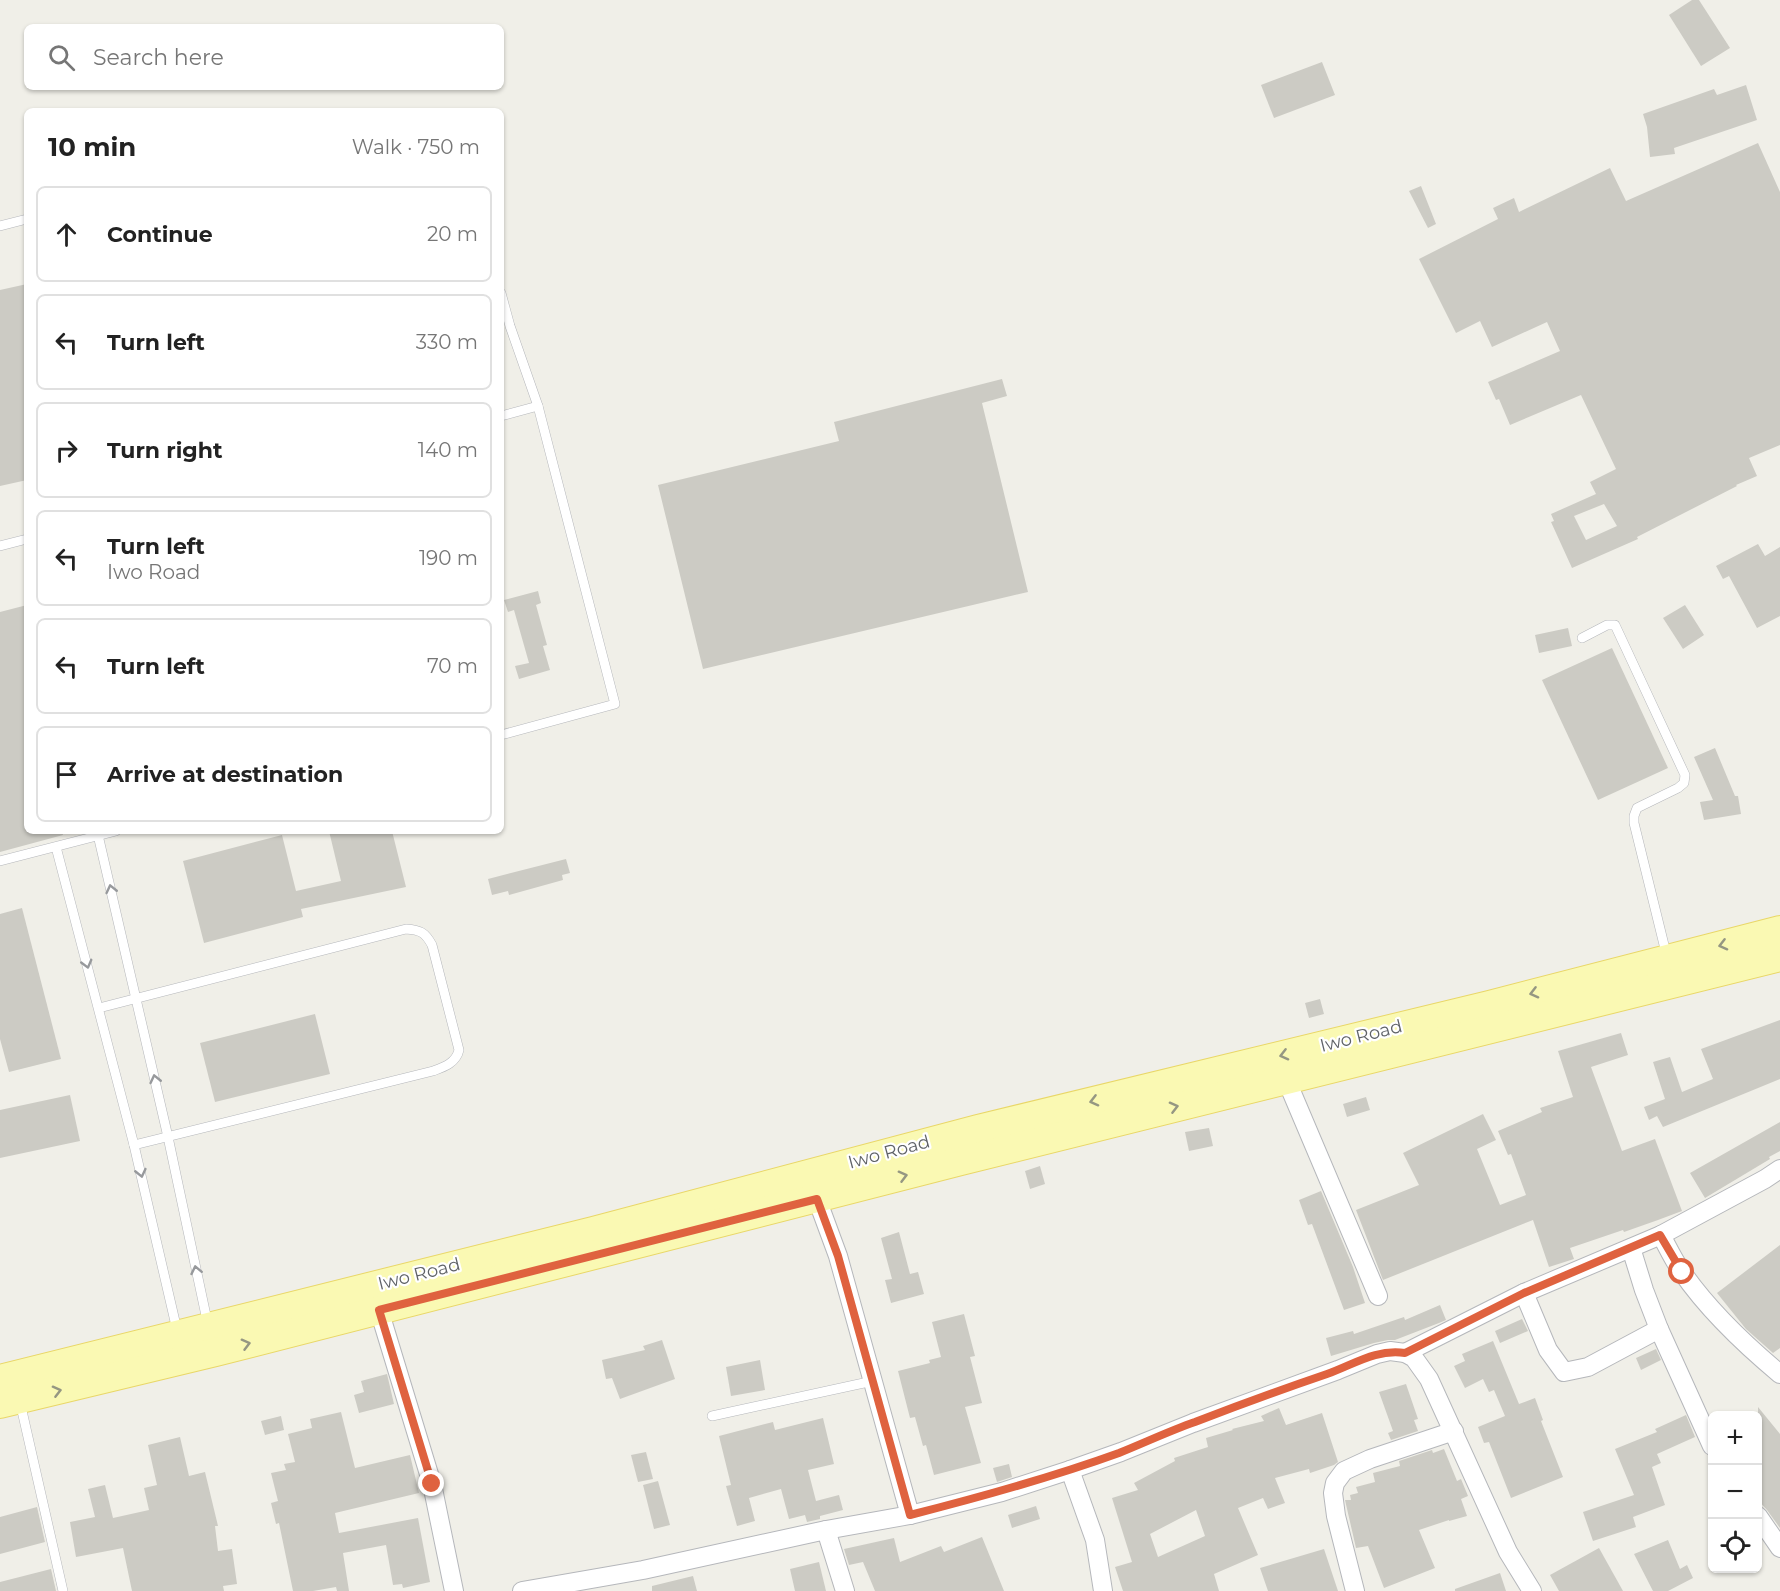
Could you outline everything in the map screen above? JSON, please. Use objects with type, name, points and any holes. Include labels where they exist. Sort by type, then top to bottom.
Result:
[{"type":"main road","name":"Iwo Road","points":[[212,1339],[379,1310],[817,1199],[864,1173],[990,1126],[1489,1005],[1780,930]]},
{"type":"main road","name":"Iwo Road","points":[[10,1402],[181,1347],[593,1231],[1286,1079],[1780,957]]},
{"type":"main road","name":"Iwo Road","points":[[0,1379],[181,1347]]},
{"type":"street","points":[[1286,1079],[1378,1296]]},
{"type":"street","points":[[1405,1353],[1524,1293],[1660,1235],[1766,1179],[1780,1169]]},
{"type":"street","points":[[817,1199],[838,1256],[910,1515]]},
{"type":"street","points":[[1660,1235],[1682,1272],[1720,1318],[1753,1352],[1780,1374]]},
{"type":"street","points":[[1631,1248],[1659,1329],[1708,1435]]},
{"type":"street","points":[[1524,1293],[1548,1350],[1564,1372],[1588,1367],[1659,1329]]},
{"type":"street","points":[[379,1310],[432,1484],[454,1591]]},
{"type":"street","points":[[522,1591],[643,1570],[826,1530],[910,1515],[1002,1492],[1120,1452],[1390,1351],[1405,1353],[1414,1358],[1429,1379],[1508,1552],[1532,1591]]},
{"type":"street","points":[[1355,1591],[1336,1516],[1333,1493],[1335,1483],[1344,1471],[1370,1459],[1454,1431]]},
{"type":"street","points":[[1070,1470],[1095,1540],[1102,1577],[1102,1591]]},
{"type":"street","points":[[1760,1519],[1780,1548]]},
{"type":"street","points":[[826,1530],[845,1591]]},
{"type":"lane","points":[[0,226],[24,220]]},
{"type":"lane","points":[[504,734],[615,704],[538,406],[505,328]]},
{"type":"lane","points":[[504,415],[538,406]]},
{"type":"lane","points":[[0,546],[24,540]]},
{"type":"lane","points":[[1582,638],[1607,626],[1615,625],[1685,775],[1684,783],[1637,808],[1634,816],[1667,959]]},
{"type":"lane","points":[[0,861],[102,834]]},
{"type":"lane","points":[[98,835],[212,1339]]},
{"type":"lane","points":[[56,847],[134,1145],[181,1347]]},
{"type":"lane","points":[[99,1008],[406,929],[416,930],[422,931],[432,945],[459,1050],[459,1054],[452,1063],[433,1071],[134,1145]]},
{"type":"lane","points":[[712,1416],[873,1381]]},
{"type":"lane","points":[[10,1402],[63,1591]]},
{"type":"building","points":[[1692,0],[1699,0],[1730,48],[1701,66],[1669,15]]},
{"type":"building","points":[[1322,62],[1335,95],[1274,118],[1261,85]]},
{"type":"building","points":[[1746,85],[1757,120],[1674,148],[1675,154],[1650,157],[1647,127],[1643,114],[1714,89],[1717,95]]},
{"type":"building","points":[[1758,143],[1780,192],[1780,445],[1749,458],[1757,476],[1637,537],[1638,539],[1572,568],[1551,522],[1554,521],[1551,514],[1596,494],[1590,482],[1616,469],[1581,395],[1510,425],[1499,399],[1496,400],[1488,382],[1560,351],[1547,322],[1492,347],[1480,321],[1456,333],[1419,259],[1498,219],[1493,208],[1514,198],[1519,212],[1610,168],[1626,201]],"holes":[[[1604,504],[1617,526],[1586,540],[1574,516]]]},
{"type":"building","points":[[1421,186],[1436,224],[1428,228],[1409,191]]},
{"type":"building","points":[[24,285],[24,481],[0,486],[0,290]]},
{"type":"building","points":[[1002,379],[1007,396],[982,403],[1028,592],[703,669],[658,485],[839,441],[834,422]]},
{"type":"building","points":[[1758,544],[1765,556],[1780,547],[1780,616],[1757,628],[1729,576],[1723,579],[1716,566]]},
{"type":"building","points":[[538,591],[541,603],[536,605],[547,645],[543,646],[550,670],[519,679],[515,666],[529,663],[514,610],[508,612],[504,600]]},
{"type":"building","points":[[1685,605],[1704,635],[1683,649],[1663,618]]},
{"type":"building","points":[[24,606],[24,834],[63,835],[0,852],[0,612]]},
{"type":"building","points":[[1568,628],[1572,646],[1539,653],[1535,635]]},
{"type":"building","points":[[1612,648],[1668,768],[1598,800],[1542,680]]},
{"type":"building","points":[[1715,748],[1735,796],[1738,796],[1741,814],[1704,820],[1700,802],[1713,800],[1694,757]]},
{"type":"building","points":[[330,834],[393,834],[406,887],[301,909],[303,917],[204,943],[183,861],[282,835],[296,891],[341,881]]},
{"type":"building","points":[[566,859],[570,873],[562,875],[563,880],[509,895],[508,891],[492,895],[488,879]]},
{"type":"building","points":[[22,908],[61,1059],[9,1072],[0,1039],[0,914]]},
{"type":"building","points":[[1320,999],[1324,1014],[1309,1018],[1305,1003]]},
{"type":"building","points":[[315,1014],[330,1074],[215,1102],[200,1043]]},
{"type":"building","points":[[1780,1020],[1780,1079],[1663,1127],[1657,1116],[1649,1120],[1644,1107],[1665,1099],[1653,1062],[1670,1057],[1682,1092],[1713,1079],[1701,1049]]},
{"type":"building","points":[[1621,1033],[1628,1055],[1591,1067],[1622,1151],[1655,1139],[1682,1211],[1570,1248],[1574,1259],[1549,1267],[1533,1220],[1383,1280],[1356,1210],[1419,1185],[1403,1153],[1483,1114],[1496,1140],[1477,1149],[1500,1205],[1526,1195],[1511,1154],[1508,1155],[1498,1131],[1542,1112],[1540,1108],[1573,1097],[1558,1051]]},
{"type":"building","points":[[70,1095],[80,1141],[0,1158],[0,1110]]},
{"type":"building","points":[[1366,1097],[1370,1110],[1347,1117],[1343,1104]]},
{"type":"building","points":[[1780,1122],[1780,1151],[1705,1198],[1690,1173]]},
{"type":"building","points":[[1209,1128],[1213,1146],[1189,1151],[1185,1132]]},
{"type":"building","points":[[1040,1166],[1045,1184],[1030,1189],[1025,1171]]},
{"type":"building","points":[[1321,1191],[1353,1267],[1365,1303],[1344,1310],[1312,1224],[1308,1225],[1299,1200]]},
{"type":"building","points":[[899,1232],[910,1274],[918,1272],[924,1294],[891,1303],[885,1280],[892,1279],[881,1238]]},
{"type":"building","points":[[1780,1245],[1780,1348],[1773,1353],[1746,1329],[1717,1293]]},
{"type":"building","points":[[1440,1305],[1446,1320],[1395,1340],[1374,1343],[1331,1356],[1326,1338],[1353,1331],[1354,1334],[1404,1317],[1405,1320]]},
{"type":"building","points":[[964,1314],[975,1356],[970,1357],[982,1403],[965,1407],[981,1463],[934,1475],[915,1417],[910,1418],[898,1371],[930,1363],[929,1360],[941,1357],[932,1322]]},
{"type":"building","points":[[1522,1319],[1528,1331],[1500,1343],[1495,1331]]},
{"type":"building","points":[[662,1340],[675,1379],[620,1399],[612,1378],[606,1379],[602,1360],[645,1350],[643,1346]]},
{"type":"building","points":[[1493,1341],[1519,1404],[1535,1398],[1543,1420],[1541,1421],[1563,1477],[1511,1498],[1489,1442],[1484,1443],[1478,1427],[1505,1416],[1494,1390],[1489,1392],[1483,1379],[1465,1388],[1454,1366],[1465,1361],[1462,1354]]},
{"type":"building","points":[[1656,1349],[1661,1360],[1641,1370],[1636,1358]]},
{"type":"building","points":[[760,1360],[765,1390],[731,1396],[726,1367]]},
{"type":"building","points":[[387,1374],[394,1404],[359,1413],[354,1395],[364,1392],[361,1381]]},
{"type":"building","points":[[1406,1384],[1418,1419],[1414,1420],[1418,1431],[1391,1440],[1388,1433],[1393,1431],[1379,1392]]},
{"type":"building","points":[[1279,1408],[1286,1425],[1322,1413],[1338,1462],[1310,1473],[1309,1469],[1275,1478],[1285,1503],[1268,1509],[1263,1498],[1238,1508],[1258,1555],[1214,1574],[1219,1591],[1123,1591],[1115,1567],[1132,1562],[1112,1498],[1138,1490],[1134,1483],[1175,1461],[1174,1458],[1208,1447],[1206,1438],[1264,1421],[1261,1416]],"holes":[[[1196,1510],[1205,1536],[1158,1557],[1150,1534]]]},
{"type":"building","points":[[341,1412],[355,1468],[410,1455],[419,1493],[335,1513],[339,1533],[418,1518],[430,1582],[403,1588],[402,1584],[393,1585],[386,1545],[343,1553],[349,1591],[337,1591],[336,1587],[313,1591],[293,1591],[279,1523],[276,1524],[271,1503],[278,1501],[271,1473],[286,1470],[284,1464],[295,1462],[288,1434],[312,1428],[310,1419]]},
{"type":"building","points":[[1762,1412],[1780,1434],[1780,1528],[1762,1504]]},
{"type":"building","points":[[1686,1415],[1695,1437],[1657,1454],[1661,1463],[1652,1467],[1665,1505],[1633,1517],[1636,1527],[1593,1541],[1583,1512],[1634,1495],[1615,1449],[1657,1432],[1655,1429]]},
{"type":"building","points":[[281,1416],[284,1430],[265,1435],[261,1421]]},
{"type":"building","points":[[823,1418],[834,1464],[808,1470],[816,1501],[839,1495],[843,1510],[807,1522],[805,1515],[789,1519],[781,1489],[749,1498],[755,1521],[737,1526],[726,1486],[731,1485],[719,1436],[773,1422],[775,1430]]},
{"type":"building","points":[[180,1437],[189,1476],[205,1472],[218,1526],[215,1526],[218,1551],[232,1549],[237,1584],[223,1586],[224,1591],[132,1591],[123,1548],[76,1557],[70,1522],[95,1517],[88,1489],[105,1485],[113,1518],[149,1510],[144,1488],[157,1485],[148,1445]]},
{"type":"building","points":[[1444,1449],[1457,1481],[1461,1479],[1468,1496],[1461,1499],[1467,1516],[1419,1530],[1435,1568],[1384,1588],[1368,1546],[1356,1548],[1345,1500],[1351,1500],[1350,1495],[1358,1493],[1356,1487],[1375,1482],[1373,1473],[1400,1466],[1399,1461],[1432,1450],[1433,1453]]},
{"type":"building","points":[[646,1452],[653,1479],[638,1482],[631,1455]]},
{"type":"building","points":[[1009,1464],[1012,1477],[997,1482],[993,1468]]},
{"type":"building","points":[[658,1481],[670,1525],[654,1529],[643,1485]]},
{"type":"building","points":[[1036,1506],[1040,1519],[1012,1528],[1008,1515]]},
{"type":"building","points":[[37,1507],[45,1542],[0,1554],[0,1517]]},
{"type":"building","points":[[982,1537],[1004,1591],[875,1591],[863,1562],[849,1565],[844,1549],[894,1538],[900,1562],[941,1546],[944,1552]]},
{"type":"building","points":[[1668,1540],[1680,1569],[1687,1565],[1693,1578],[1668,1591],[1653,1591],[1634,1554]]},
{"type":"building","points":[[1599,1548],[1623,1591],[1559,1591],[1550,1575]]},
{"type":"building","points":[[1324,1549],[1338,1591],[1268,1591],[1260,1568]]},
{"type":"building","points":[[819,1562],[826,1591],[795,1591],[790,1569]]},
{"type":"building","points":[[51,1569],[56,1591],[0,1591],[0,1582]]},
{"type":"building","points":[[1500,1573],[1506,1591],[1455,1591],[1455,1589]]},
{"type":"building","points":[[693,1576],[697,1591],[652,1591],[652,1586]]},
{"type":"route","points":[[432,1484],[379,1310],[817,1199],[838,1256],[910,1515],[1002,1492],[1070,1470],[1377,1354],[1390,1351],[1405,1353],[1524,1293],[1660,1235],[1682,1272]]}]
